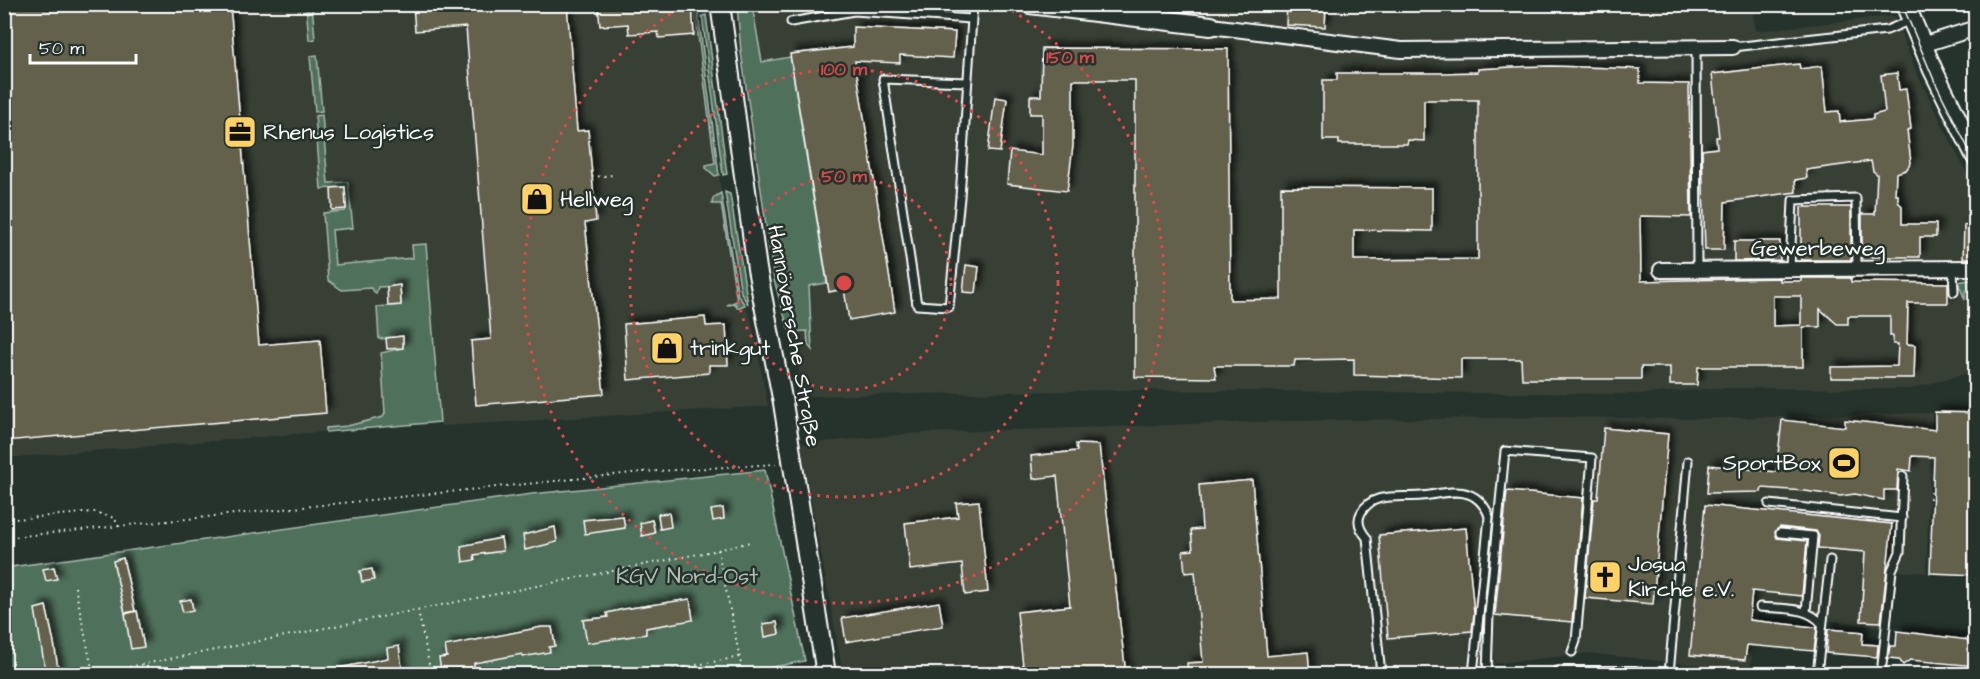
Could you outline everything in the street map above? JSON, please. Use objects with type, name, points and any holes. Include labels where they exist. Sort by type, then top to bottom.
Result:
[{"type":"main road","name":"Hannöversche Straße","points":[[720,4],[752,237],[792,462],[826,675]]},
{"type":"main road","points":[[1030,4],[1211,26]]},
{"type":"main road","points":[[1909,12],[1922,45],[1976,157]]},
{"type":"street","points":[[1211,26],[1401,50],[1733,47]]},
{"type":"street","points":[[1922,45],[1976,28]]},
{"type":"street","name":"Gewerbeweg","points":[[1662,270],[1976,268]]},
{"type":"street","points":[[1559,675],[1636,675]]},
{"type":"lane","points":[[967,82],[883,79],[916,305],[949,307],[960,197],[973,4]]},
{"type":"lane","points":[[791,22],[854,11],[972,19]]},
{"type":"lane","points":[[1733,47],[1887,30],[1909,12]]},
{"type":"lane","points":[[1696,49],[1697,270]]},
{"type":"lane","points":[[1790,269],[1793,200],[1856,198],[1857,269]]},
{"type":"lane","points":[[1953,268],[1954,292]]},
{"type":"lane","points":[[1487,675],[1489,614],[1505,451],[1592,458],[1576,640],[1572,652]]},
{"type":"lane","points":[[1669,675],[1688,461]]},
{"type":"lane","points":[[1881,675],[1892,570],[1900,552],[1903,476]]},
{"type":"lane","points":[[1382,675],[1367,538],[1359,525],[1360,515],[1365,506],[1381,498],[1461,493],[1476,499],[1487,510],[1490,517],[1473,675]]},
{"type":"lane","points":[[1769,504],[1902,518]]},
{"type":"lane","points":[[1780,533],[1813,536],[1806,612]]},
{"type":"lane","points":[[1817,675],[1830,560]]},
{"type":"lane","points":[[1760,607],[1806,612],[1816,616],[1822,624]]},
{"type":"path","points":[[1968,43],[1976,58]]},
{"type":"path","points":[[592,177],[614,175]]},
{"type":"path","points":[[4,538],[642,472],[792,462]]},
{"type":"path","points":[[1930,499],[1930,493],[1932,493]]},
{"type":"path","points":[[4,520],[94,512],[114,518],[119,526]]},
{"type":"path","points":[[75,587],[93,674],[750,542]]},
{"type":"path","points":[[718,549],[743,675]]},
{"type":"path","points":[[418,609],[431,675]]},
{"type":"path","points":[[649,675],[739,657]]},
{"type":"shaded area","points":[[1751,4],[1756,31],[1894,16],[1916,72],[1975,190],[1975,371],[1910,389],[1716,388],[1643,394],[1120,390],[802,396],[751,5]]},
{"type":"shaded area","points":[[5,5],[697,5],[721,193],[738,295],[751,318],[768,406],[441,426],[440,422],[5,458]]},
{"type":"shaded area","points":[[1932,413],[1926,573],[1896,571],[1889,628],[1758,612],[1750,671],[1588,653],[1405,674],[843,674],[801,444],[922,433],[1286,421],[1560,417],[1689,419]]},
{"type":"green space","points":[[306,5],[312,5],[315,39],[309,40]]},
{"type":"green space","points":[[694,5],[697,5],[719,175],[715,176],[706,168],[706,165],[715,163]]},
{"type":"green space","points":[[737,5],[752,5],[762,62],[790,57],[827,283],[809,286],[812,350],[808,345],[807,331],[791,332],[788,328],[774,280],[741,52]]},
{"type":"green space","points":[[706,15],[727,174],[723,175],[702,16]]},
{"type":"green space","points":[[317,55],[322,111],[315,112],[310,56]]},
{"type":"green space","points":[[322,115],[328,183],[348,182],[353,228],[332,230],[335,265],[413,258],[412,245],[426,244],[440,422],[326,432],[326,428],[347,426],[383,417],[385,413],[381,353],[403,348],[402,337],[379,339],[377,307],[401,305],[400,286],[378,287],[376,294],[371,288],[342,290],[328,280],[323,213],[345,211],[346,208],[344,187],[321,189],[315,116]]},
{"type":"green space","points":[[725,192],[730,194],[748,304],[741,293]]},
{"type":"green space","points":[[721,193],[738,295],[745,305],[737,308],[736,304],[727,305],[737,301],[721,204],[712,204],[713,198]]},
{"type":"green space","points":[[1975,279],[1975,291],[1965,291],[1965,300],[1958,282]]},
{"type":"green space","name":"KGV Nord-Ost","points":[[765,470],[805,661],[747,672],[747,674],[5,674],[4,568],[532,494]]},
{"type":"building","points":[[4,4],[230,4],[259,345],[320,340],[326,413],[4,441]]},
{"type":"building","name":"Hellweg","points":[[413,4],[567,4],[577,131],[588,130],[596,221],[585,223],[604,394],[476,405],[471,341],[491,339],[466,27],[415,31]]},
{"type":"building","points":[[598,4],[692,4],[694,35],[659,38],[658,32],[629,34],[628,24],[600,26]]},
{"type":"building","points":[[1287,4],[1326,4],[1325,27],[1286,25]]},
{"type":"building","points":[[853,27],[955,32],[953,58],[900,55],[900,63],[855,61],[895,312],[849,320],[844,289],[829,292],[790,54],[853,47]]},
{"type":"building","points":[[1042,48],[1228,49],[1230,300],[1281,299],[1281,187],[1432,188],[1432,231],[1354,230],[1354,260],[1478,259],[1478,100],[1424,100],[1424,141],[1408,140],[1407,144],[1339,144],[1339,140],[1323,140],[1323,80],[1337,80],[1337,73],[1478,72],[1478,69],[1551,66],[1640,69],[1640,83],[1689,84],[1691,217],[1640,216],[1641,281],[1780,278],[1780,281],[1801,281],[1801,278],[1851,278],[1851,282],[1948,283],[1948,303],[1908,303],[1907,344],[1915,345],[1914,378],[1831,378],[1831,367],[1897,366],[1898,344],[1893,344],[1893,336],[1890,336],[1890,316],[1848,316],[1848,324],[1837,324],[1820,309],[1820,327],[1803,327],[1803,367],[1698,367],[1697,385],[1670,385],[1670,367],[1641,367],[1641,379],[1522,379],[1521,359],[1461,359],[1461,378],[1354,375],[1354,359],[1295,360],[1294,366],[1214,366],[1216,378],[1135,377],[1135,80],[1073,80],[1073,146],[1067,191],[1007,184],[1010,151],[1042,155],[1042,114],[1030,114],[1030,96],[1041,96]],"holes":[[[1773,296],[1801,296],[1801,325],[1773,326]]]},
{"type":"building","points":[[1799,64],[1800,69],[1822,66],[1827,112],[1839,111],[1840,122],[1873,119],[1873,115],[1885,112],[1881,75],[1897,73],[1899,90],[1906,89],[1911,129],[1907,130],[1911,163],[1906,170],[1896,173],[1895,195],[1898,195],[1898,202],[1902,206],[1902,224],[1936,224],[1936,237],[1920,237],[1920,257],[1862,257],[1862,214],[1875,214],[1877,174],[1873,171],[1871,161],[1806,170],[1807,178],[1795,180],[1796,192],[1725,202],[1724,250],[1705,250],[1702,150],[1717,148],[1716,137],[1719,137],[1712,74]]},
{"type":"building","points":[[995,97],[1007,99],[1000,152],[988,151]]},
{"type":"building","points":[[345,187],[346,209],[332,210],[331,188]]},
{"type":"building","points":[[1801,207],[1851,207],[1851,260],[1801,260]]},
{"type":"building","points":[[1976,223],[1976,258],[1963,258],[1964,225]]},
{"type":"building","points":[[1734,241],[1780,241],[1780,260],[1734,261]]},
{"type":"building","points":[[966,265],[979,267],[976,293],[963,292]]},
{"type":"building","points":[[400,285],[401,305],[388,306],[387,287]]},
{"type":"building","name":"trinkgut","points":[[705,317],[706,326],[726,325],[728,365],[709,365],[709,373],[628,380],[624,324]]},
{"type":"building","points":[[403,336],[403,348],[387,349],[386,338]]},
{"type":"building","points":[[1935,412],[1976,413],[1976,575],[1930,573],[1934,457],[1912,456],[1911,471],[1898,469],[1897,490],[1884,490],[1884,500],[1855,494],[1840,496],[1762,488],[1761,492],[1707,493],[1709,465],[1776,472],[1782,420],[1845,427],[1845,420],[1935,430]]},
{"type":"building","points":[[1604,428],[1668,434],[1653,604],[1585,598],[1594,499],[1598,499]]},
{"type":"building","points":[[1076,444],[1099,445],[1126,675],[1024,675],[1017,612],[1070,606],[1057,476],[1033,479],[1031,456],[1077,451]]},
{"type":"building","points":[[1252,480],[1267,656],[1308,652],[1310,675],[1188,675],[1187,663],[1203,662],[1195,572],[1185,573],[1183,551],[1193,550],[1191,530],[1202,529],[1199,485]]},
{"type":"building","points":[[1507,491],[1583,498],[1572,622],[1495,615]]},
{"type":"building","points":[[979,501],[988,592],[965,595],[962,564],[910,570],[905,523],[958,517],[956,503]]},
{"type":"building","points":[[1705,505],[1892,524],[1881,622],[1861,621],[1865,552],[1818,548],[1819,536],[1816,531],[1780,527],[1775,532],[1777,538],[1807,541],[1802,596],[1752,591],[1749,620],[1817,628],[1814,651],[1747,645],[1745,660],[1690,655]]},
{"type":"building","points":[[723,508],[724,519],[713,521],[711,510]]},
{"type":"building","points":[[669,513],[671,527],[660,529],[658,514]]},
{"type":"building","points":[[623,516],[625,528],[585,534],[583,520]]},
{"type":"building","points":[[652,520],[655,533],[642,536],[640,523]]},
{"type":"building","points":[[555,527],[557,542],[525,550],[523,535]]},
{"type":"building","points":[[1466,528],[1474,613],[1472,631],[1388,638],[1379,535]]},
{"type":"building","points":[[501,538],[503,551],[474,555],[475,560],[463,562],[461,546]]},
{"type":"building","points":[[123,558],[135,611],[125,613],[113,561]]},
{"type":"building","points":[[54,567],[57,579],[46,581],[43,569]]},
{"type":"building","points":[[372,569],[374,580],[362,582],[360,571]]},
{"type":"building","points":[[191,599],[193,610],[183,612],[180,601]]},
{"type":"building","points":[[690,599],[693,620],[646,628],[646,634],[587,643],[583,620],[608,617],[607,613],[624,609]]},
{"type":"building","points":[[939,602],[943,626],[846,642],[842,618]]},
{"type":"building","points":[[46,606],[59,675],[46,675],[35,609]]},
{"type":"building","points":[[137,611],[144,647],[131,649],[125,614]]},
{"type":"building","points":[[777,622],[779,634],[765,637],[763,624]]},
{"type":"building","points":[[552,627],[555,646],[549,647],[550,652],[523,657],[522,654],[474,663],[474,667],[441,671],[439,658],[447,657],[445,646]]},
{"type":"building","points":[[1828,629],[1863,632],[1862,644],[1878,645],[1877,657],[1826,653]]},
{"type":"building","points":[[1897,631],[1969,640],[1968,642],[1976,643],[1976,666],[1910,660],[1903,665],[1899,659],[1888,658],[1890,646],[1896,646]]},
{"type":"building","points":[[399,646],[403,675],[385,675],[384,671],[367,675],[335,675],[334,669],[388,658],[387,648]]},
{"type":"tram line","points":[[1902,4],[1934,80],[1976,164]]},
{"type":"place","name":"Rhenus Logistics","points":[[240,132]]},
{"type":"place","name":"Hellweg","points":[[537,199]]},
{"type":"place","name":"trinkgut","points":[[667,348]]},
{"type":"place","name":"SportBox","points":[[1844,463]]},
{"type":"place","name":"Josua Kirche e.V.","points":[[1605,577]]}]
